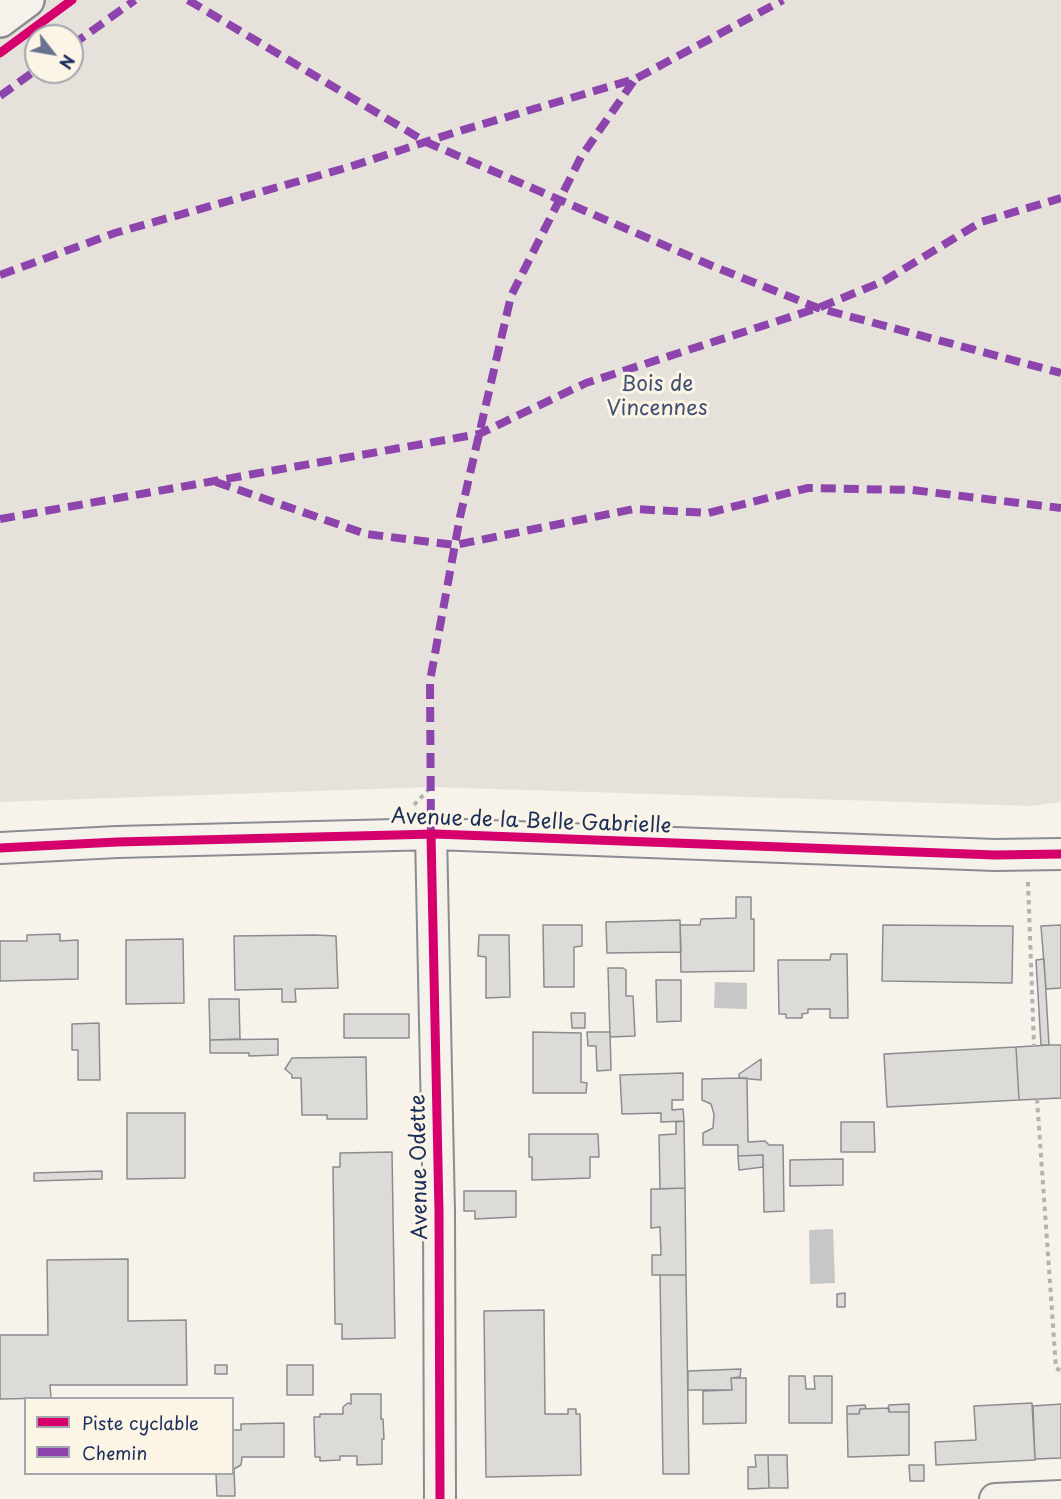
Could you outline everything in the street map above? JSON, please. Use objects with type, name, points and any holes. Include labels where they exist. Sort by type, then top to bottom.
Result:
[{"type":"main road","points":[[0,20],[27,0]]},
{"type":"street","name":"Avenue de la Belle Gabrielle","points":[[0,848],[117,842],[431,834],[994,855],[1061,854]]},
{"type":"street","name":"Avenue Odette","points":[[431,834],[438,1200],[440,1499]]},
{"type":"street","points":[[995,1499],[1061,1496]]},
{"type":"path","points":[[1027,855],[1034,1046]]},
{"type":"path","points":[[1037,1099],[1056,1368],[1061,1371]]},
{"type":"green space","name":"Bois de Vincennes","points":[[0,0],[1061,0],[1061,802],[1031,806],[431,787],[0,802]]},
{"type":"shaded area","points":[[715,982],[747,983],[747,1009],[714,1008]]},
{"type":"shaded area","points":[[833,1229],[835,1283],[810,1284],[809,1230]]},
{"type":"building","points":[[736,897],[751,897],[751,919],[754,919],[754,971],[681,972],[680,925],[700,925],[701,919],[736,918]]},
{"type":"building","points":[[680,920],[681,952],[607,953],[606,922]]},
{"type":"building","points":[[543,925],[582,925],[582,946],[574,947],[574,987],[544,987]]},
{"type":"building","points":[[883,925],[1013,926],[1012,983],[882,981]]},
{"type":"building","points":[[1061,925],[1061,988],[1046,989],[1041,926]]},
{"type":"building","points":[[60,934],[60,941],[78,940],[78,979],[0,981],[0,941],[27,941],[27,935]]},
{"type":"building","points":[[479,935],[509,935],[510,997],[486,998],[486,957],[478,956]]},
{"type":"building","points":[[234,936],[336,936],[338,988],[295,989],[296,1002],[282,1002],[282,989],[235,990]]},
{"type":"building","points":[[183,939],[184,1003],[126,1004],[126,940]]},
{"type":"building","points":[[831,954],[847,954],[848,1018],[830,1018],[830,1009],[808,1009],[808,1013],[802,1014],[802,1018],[786,1018],[786,1014],[779,1014],[778,960],[830,960]]},
{"type":"building","points":[[1044,959],[1049,1045],[1041,1045],[1036,960]]},
{"type":"building","points":[[608,968],[626,970],[626,996],[633,996],[635,1036],[610,1037]]},
{"type":"building","points":[[656,980],[681,980],[681,1021],[657,1022]]},
{"type":"building","points":[[209,999],[239,999],[240,1039],[210,1040]]},
{"type":"building","points":[[571,1013],[585,1013],[585,1028],[572,1028]]},
{"type":"building","points":[[344,1014],[409,1014],[409,1038],[344,1038]]},
{"type":"building","points":[[99,1023],[100,1080],[78,1080],[78,1050],[72,1050],[72,1024]]},
{"type":"building","points":[[533,1032],[581,1033],[581,1082],[587,1083],[586,1093],[533,1093]]},
{"type":"building","points":[[587,1032],[610,1032],[611,1070],[597,1071],[596,1046],[588,1046]]},
{"type":"building","points":[[278,1039],[278,1055],[249,1056],[249,1053],[210,1053],[210,1040]]},
{"type":"building","points":[[1061,1045],[1061,1098],[1019,1100],[1016,1047]]},
{"type":"building","points":[[1016,1047],[1019,1100],[887,1107],[884,1054]]},
{"type":"building","points":[[366,1057],[367,1119],[327,1119],[327,1115],[302,1115],[301,1078],[292,1078],[292,1075],[285,1069],[292,1058]]},
{"type":"building","points":[[761,1059],[761,1080],[739,1078],[739,1074]]},
{"type":"building","points":[[683,1073],[683,1100],[672,1100],[672,1110],[683,1109],[684,1121],[661,1122],[661,1113],[622,1114],[620,1075]]},
{"type":"building","points":[[747,1078],[748,1142],[765,1141],[769,1145],[783,1145],[784,1211],[764,1212],[763,1155],[738,1156],[738,1145],[703,1145],[703,1133],[713,1128],[714,1114],[711,1104],[702,1100],[702,1079]]},
{"type":"building","points":[[127,1113],[185,1113],[185,1178],[127,1179]]},
{"type":"building","points":[[684,1121],[685,1188],[660,1189],[659,1135],[676,1134],[676,1122]]},
{"type":"building","points":[[841,1122],[874,1122],[875,1152],[841,1152]]},
{"type":"building","points":[[529,1134],[598,1134],[599,1157],[590,1157],[590,1178],[532,1180]]},
{"type":"building","points":[[392,1152],[395,1338],[342,1339],[342,1324],[335,1324],[333,1167],[340,1167],[340,1153]]},
{"type":"building","points":[[763,1155],[763,1167],[739,1170],[738,1156]]},
{"type":"building","points":[[843,1159],[843,1185],[790,1186],[790,1160]]},
{"type":"building","points":[[102,1171],[102,1179],[34,1181],[34,1173]]},
{"type":"building","points":[[685,1188],[686,1275],[652,1275],[652,1255],[661,1255],[660,1227],[651,1228],[651,1189]]},
{"type":"building","points":[[464,1191],[516,1191],[516,1217],[475,1219],[475,1211],[464,1211]]},
{"type":"building","points":[[128,1259],[128,1321],[186,1320],[187,1385],[50,1385],[51,1397],[0,1399],[0,1335],[48,1335],[47,1260]]},
{"type":"building","points":[[660,1275],[686,1275],[689,1474],[663,1474]]},
{"type":"building","points":[[845,1293],[845,1307],[837,1307],[837,1294]]},
{"type":"building","points":[[544,1310],[545,1414],[568,1414],[568,1409],[576,1409],[576,1414],[580,1414],[581,1475],[486,1477],[484,1311]]},
{"type":"building","points":[[215,1365],[227,1365],[227,1374],[215,1374]]},
{"type":"building","points":[[287,1365],[313,1365],[313,1395],[287,1395]]},
{"type":"building","points":[[741,1369],[740,1377],[731,1378],[732,1390],[688,1390],[688,1371]]},
{"type":"building","points":[[789,1376],[805,1376],[806,1389],[815,1389],[814,1376],[832,1376],[832,1423],[789,1423]]},
{"type":"building","points":[[731,1378],[746,1378],[746,1423],[703,1424],[703,1391],[732,1390]]},
{"type":"building","points":[[351,1394],[381,1394],[384,1439],[382,1439],[382,1464],[357,1465],[357,1456],[340,1456],[340,1460],[320,1461],[320,1457],[315,1457],[314,1417],[320,1417],[320,1414],[343,1414],[343,1407],[348,1403],[351,1404]]},
{"type":"building","points":[[1032,1403],[1035,1460],[936,1465],[935,1442],[976,1440],[974,1406]]},
{"type":"building","points":[[909,1404],[909,1412],[889,1412],[889,1405]]},
{"type":"building","points":[[1061,1404],[1061,1458],[1035,1459],[1033,1406]]},
{"type":"building","points":[[865,1405],[866,1409],[860,1409],[859,1414],[847,1414],[847,1406]]},
{"type":"building","points":[[889,1408],[889,1412],[909,1412],[909,1455],[848,1457],[847,1414],[859,1414],[860,1409]]},
{"type":"building","points":[[284,1423],[284,1457],[242,1457],[241,1465],[234,1469],[234,1430],[241,1430],[241,1424]]},
{"type":"building","points":[[755,1455],[768,1455],[769,1488],[748,1489],[748,1467],[756,1467]]},
{"type":"building","points":[[768,1455],[787,1455],[788,1488],[769,1488]]},
{"type":"building","points":[[909,1465],[924,1465],[924,1481],[910,1481]]},
{"type":"building","points":[[234,1469],[235,1496],[217,1496],[216,1475],[234,1475]]},
{"type":"marked path","points":[[84,36],[135,0]]},
{"type":"marked path","points":[[188,0],[426,142],[710,265],[818,308],[1061,373]]},
{"type":"marked path","points":[[0,275],[115,233],[349,167],[456,132],[635,79],[783,0]]},
{"type":"marked path","points":[[0,96],[24,79]]},
{"type":"marked path","points":[[434,834],[431,834],[430,681],[460,517],[511,296],[581,157],[635,79]]},
{"type":"marked path","points":[[0,519],[479,434],[586,383],[818,308],[884,281],[981,222],[1061,198]]},
{"type":"marked path","points":[[216,482],[366,534],[455,545],[634,509],[708,513],[808,488],[912,490],[1061,508]]},
{"type":"cycle path","points":[[0,53],[72,0]]},
{"type":"cycle path","points":[[431,834],[439,1212],[440,1499]]},
{"type":"cycle path","points":[[0,848],[117,842],[435,834],[995,855],[1061,854]]}]
